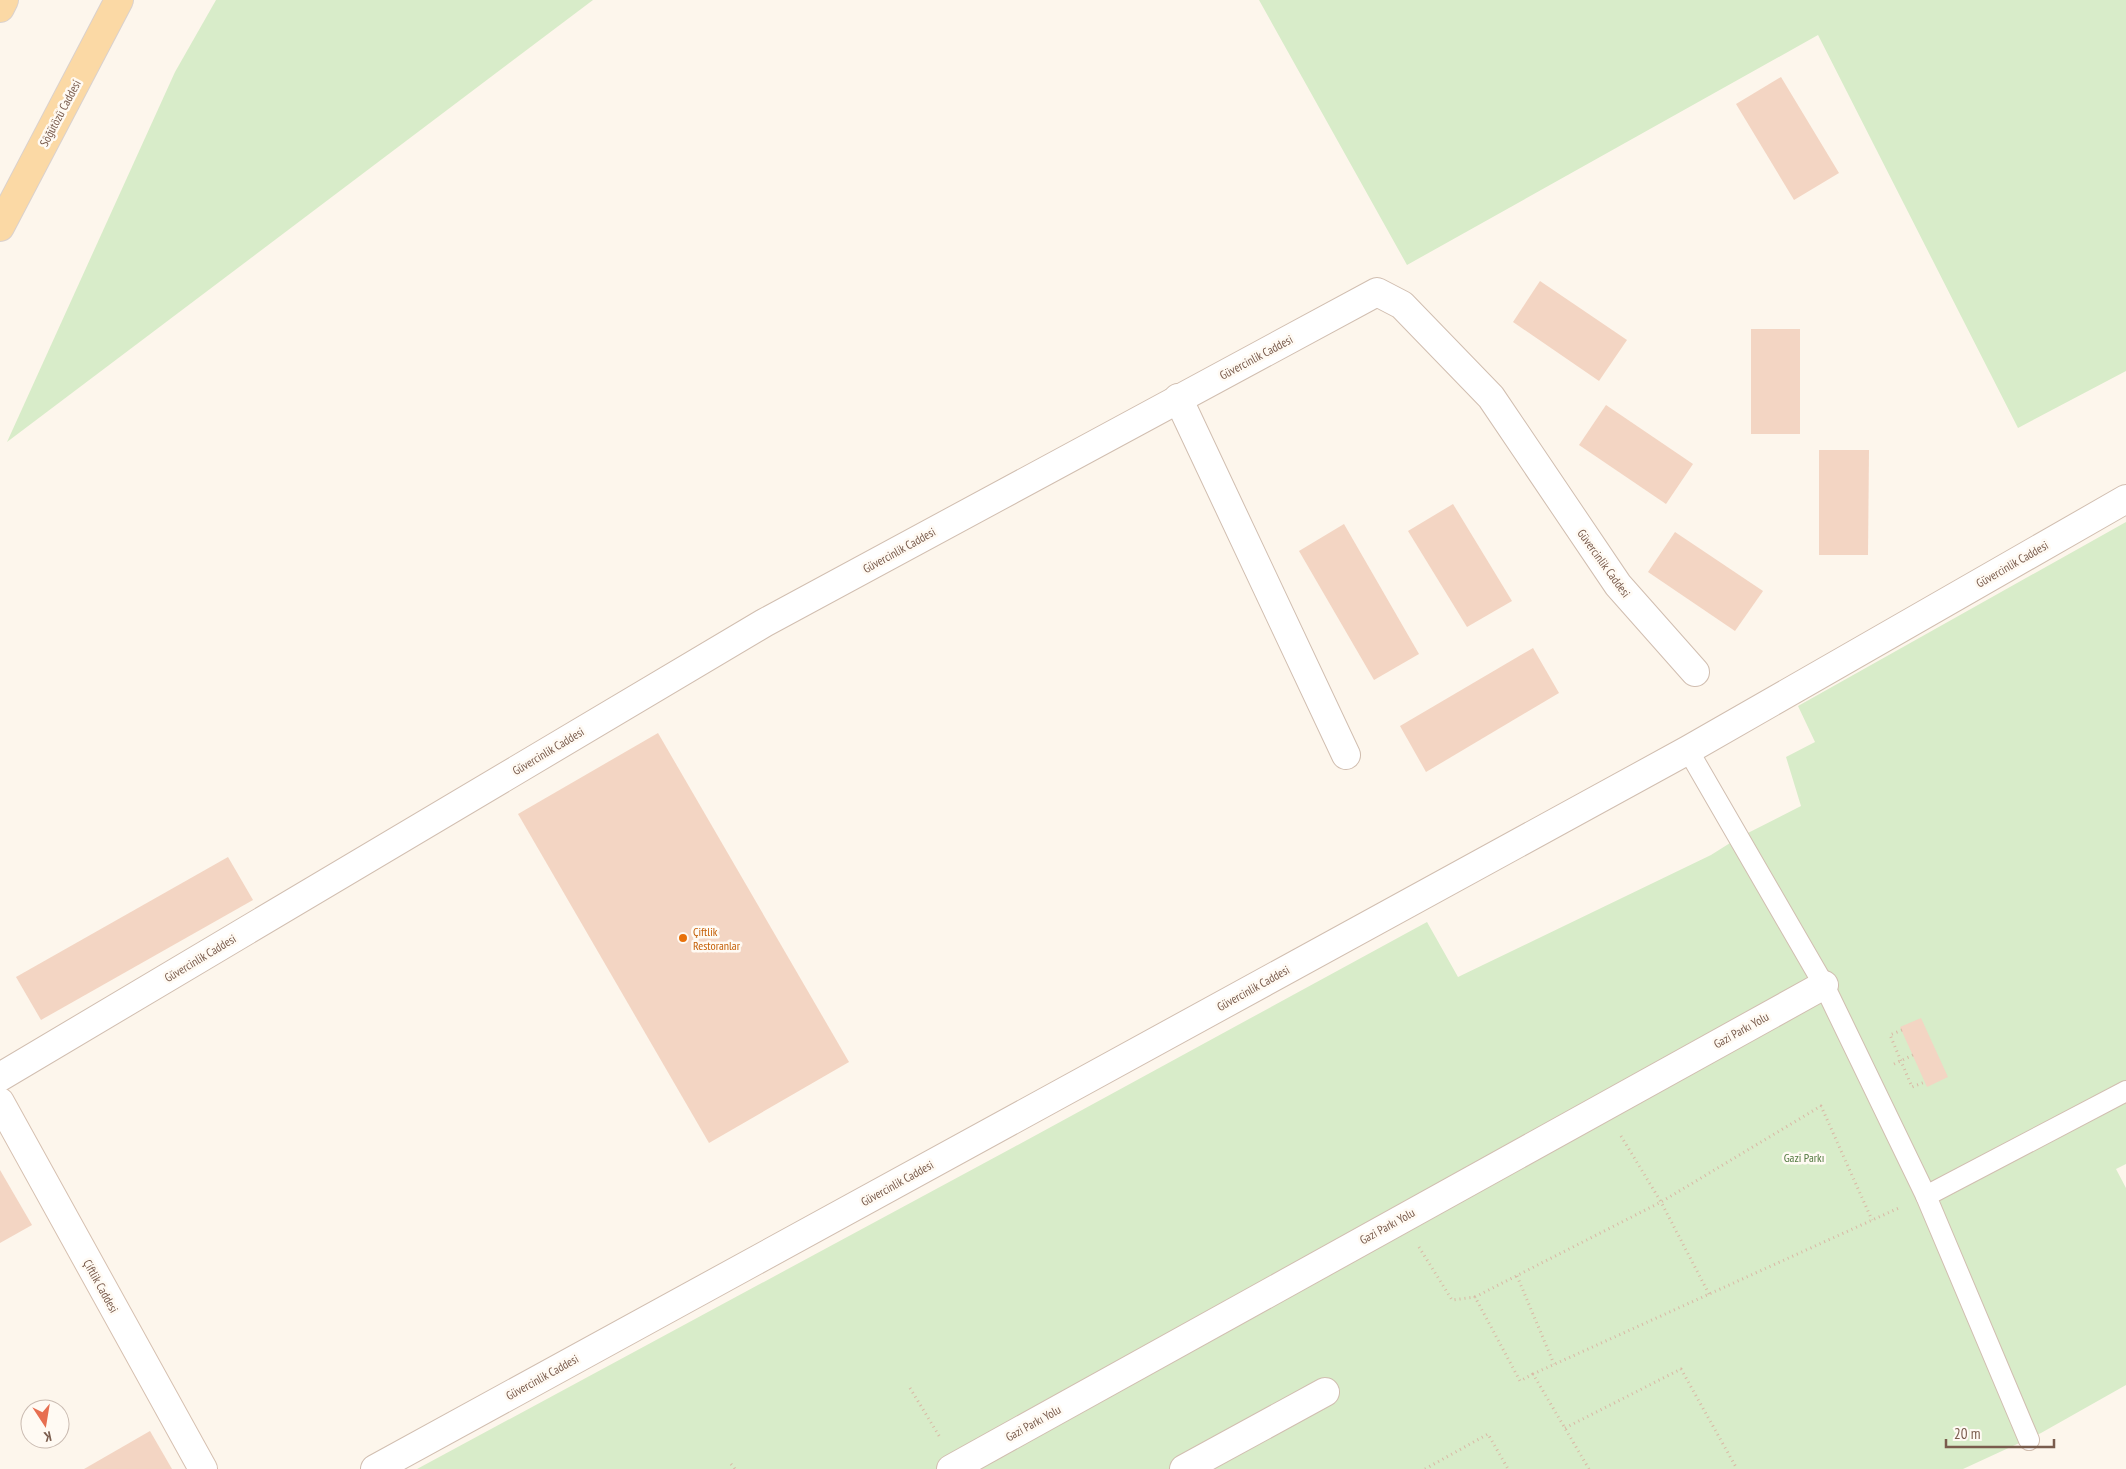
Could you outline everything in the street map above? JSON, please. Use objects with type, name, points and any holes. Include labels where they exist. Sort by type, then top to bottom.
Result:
[{"type":"main road","points":[[0,8],[4,0]]},
{"type":"main road","name":"Söğütözü Caddesi","points":[[0,226],[120,0]]},
{"type":"street","name":"Güvercinlik Caddesi","points":[[0,1077],[764,623],[1377,292],[1402,304],[1491,397],[1618,585],[1695,672]]},
{"type":"street","points":[[1178,398],[1346,755]]},
{"type":"street","name":"Güvercinlik Caddesi","points":[[375,1469],[1688,750],[2126,499]]},
{"type":"street","name":"Gazi Parkı Yolu","points":[[954,1467],[1824,985]]},
{"type":"street","name":"Çiftlik Caddesi","points":[[0,1102],[203,1469]]},
{"type":"street","points":[[1184,1469],[1325,1392]]},
{"type":"lane","points":[[1688,750],[1824,985],[1926,1196],[2029,1440]]},
{"type":"lane","points":[[1926,1196],[2126,1091]]},
{"type":"path","points":[[1902,1030],[1890,1034],[1912,1087],[1925,1082]]},
{"type":"path","points":[[1401,1218],[1452,1300],[1475,1297],[1661,1202],[1821,1106],[1872,1220]]},
{"type":"path","points":[[1603,1107],[1661,1202],[1709,1294]]},
{"type":"path","points":[[1475,1297],[1520,1381],[1926,1196]]},
{"type":"path","points":[[1517,1276],[1554,1364]]},
{"type":"path","points":[[1565,1428],[1681,1369],[1737,1469]]},
{"type":"path","points":[[1533,1374],[1588,1469]]},
{"type":"path","points":[[910,1388],[954,1467]]},
{"type":"path","points":[[1425,1469],[1488,1434],[1508,1469]]},
{"type":"path","points":[[732,1464],[735,1469]]},
{"type":"green space","points":[[216,0],[593,0],[7,442],[175,72]]},
{"type":"green space","points":[[1259,0],[2126,0],[2126,371],[2018,428],[1818,35],[1407,265]]},
{"type":"green space","name":"Gazi Parkı","points":[[2126,522],[2126,1164],[2116,1169],[2126,1188],[2126,1385],[2041,1433],[1963,1469],[417,1469],[1427,922],[1458,977],[1711,855],[1738,838],[1801,806],[1786,757],[1815,742],[1798,706]]},
{"type":"building","points":[[1781,77],[1839,173],[1794,200],[1736,104]]},
{"type":"building","points":[[1540,281],[1627,340],[1599,381],[1513,322]]},
{"type":"building","points":[[1751,329],[1800,329],[1800,434],[1751,434]]},
{"type":"building","points":[[1606,405],[1693,464],[1666,504],[1579,445]]},
{"type":"building","points":[[1819,450],[1869,450],[1868,555],[1819,555]]},
{"type":"building","points":[[1453,504],[1512,601],[1467,627],[1408,531]]},
{"type":"building","points":[[1344,524],[1419,654],[1374,680],[1299,551]]},
{"type":"building","points":[[1675,532],[1763,591],[1735,631],[1648,572]]},
{"type":"building","points":[[1533,648],[1559,693],[1426,772],[1400,726]]},
{"type":"building","name":"Çiftlik Restoranlar","points":[[658,733],[849,1062],[709,1143],[518,814]]},
{"type":"building","points":[[228,857],[253,900],[41,1020],[16,977]]},
{"type":"building","points":[[1921,1018],[1948,1077],[1927,1087],[1900,1027]]},
{"type":"building","points":[[0,1170],[32,1225],[0,1243]]},
{"type":"building","points":[[150,1431],[172,1469],[84,1469]]},
{"type":"place","name":"Çiftlik Restoranlar","points":[[683,938]]}]
